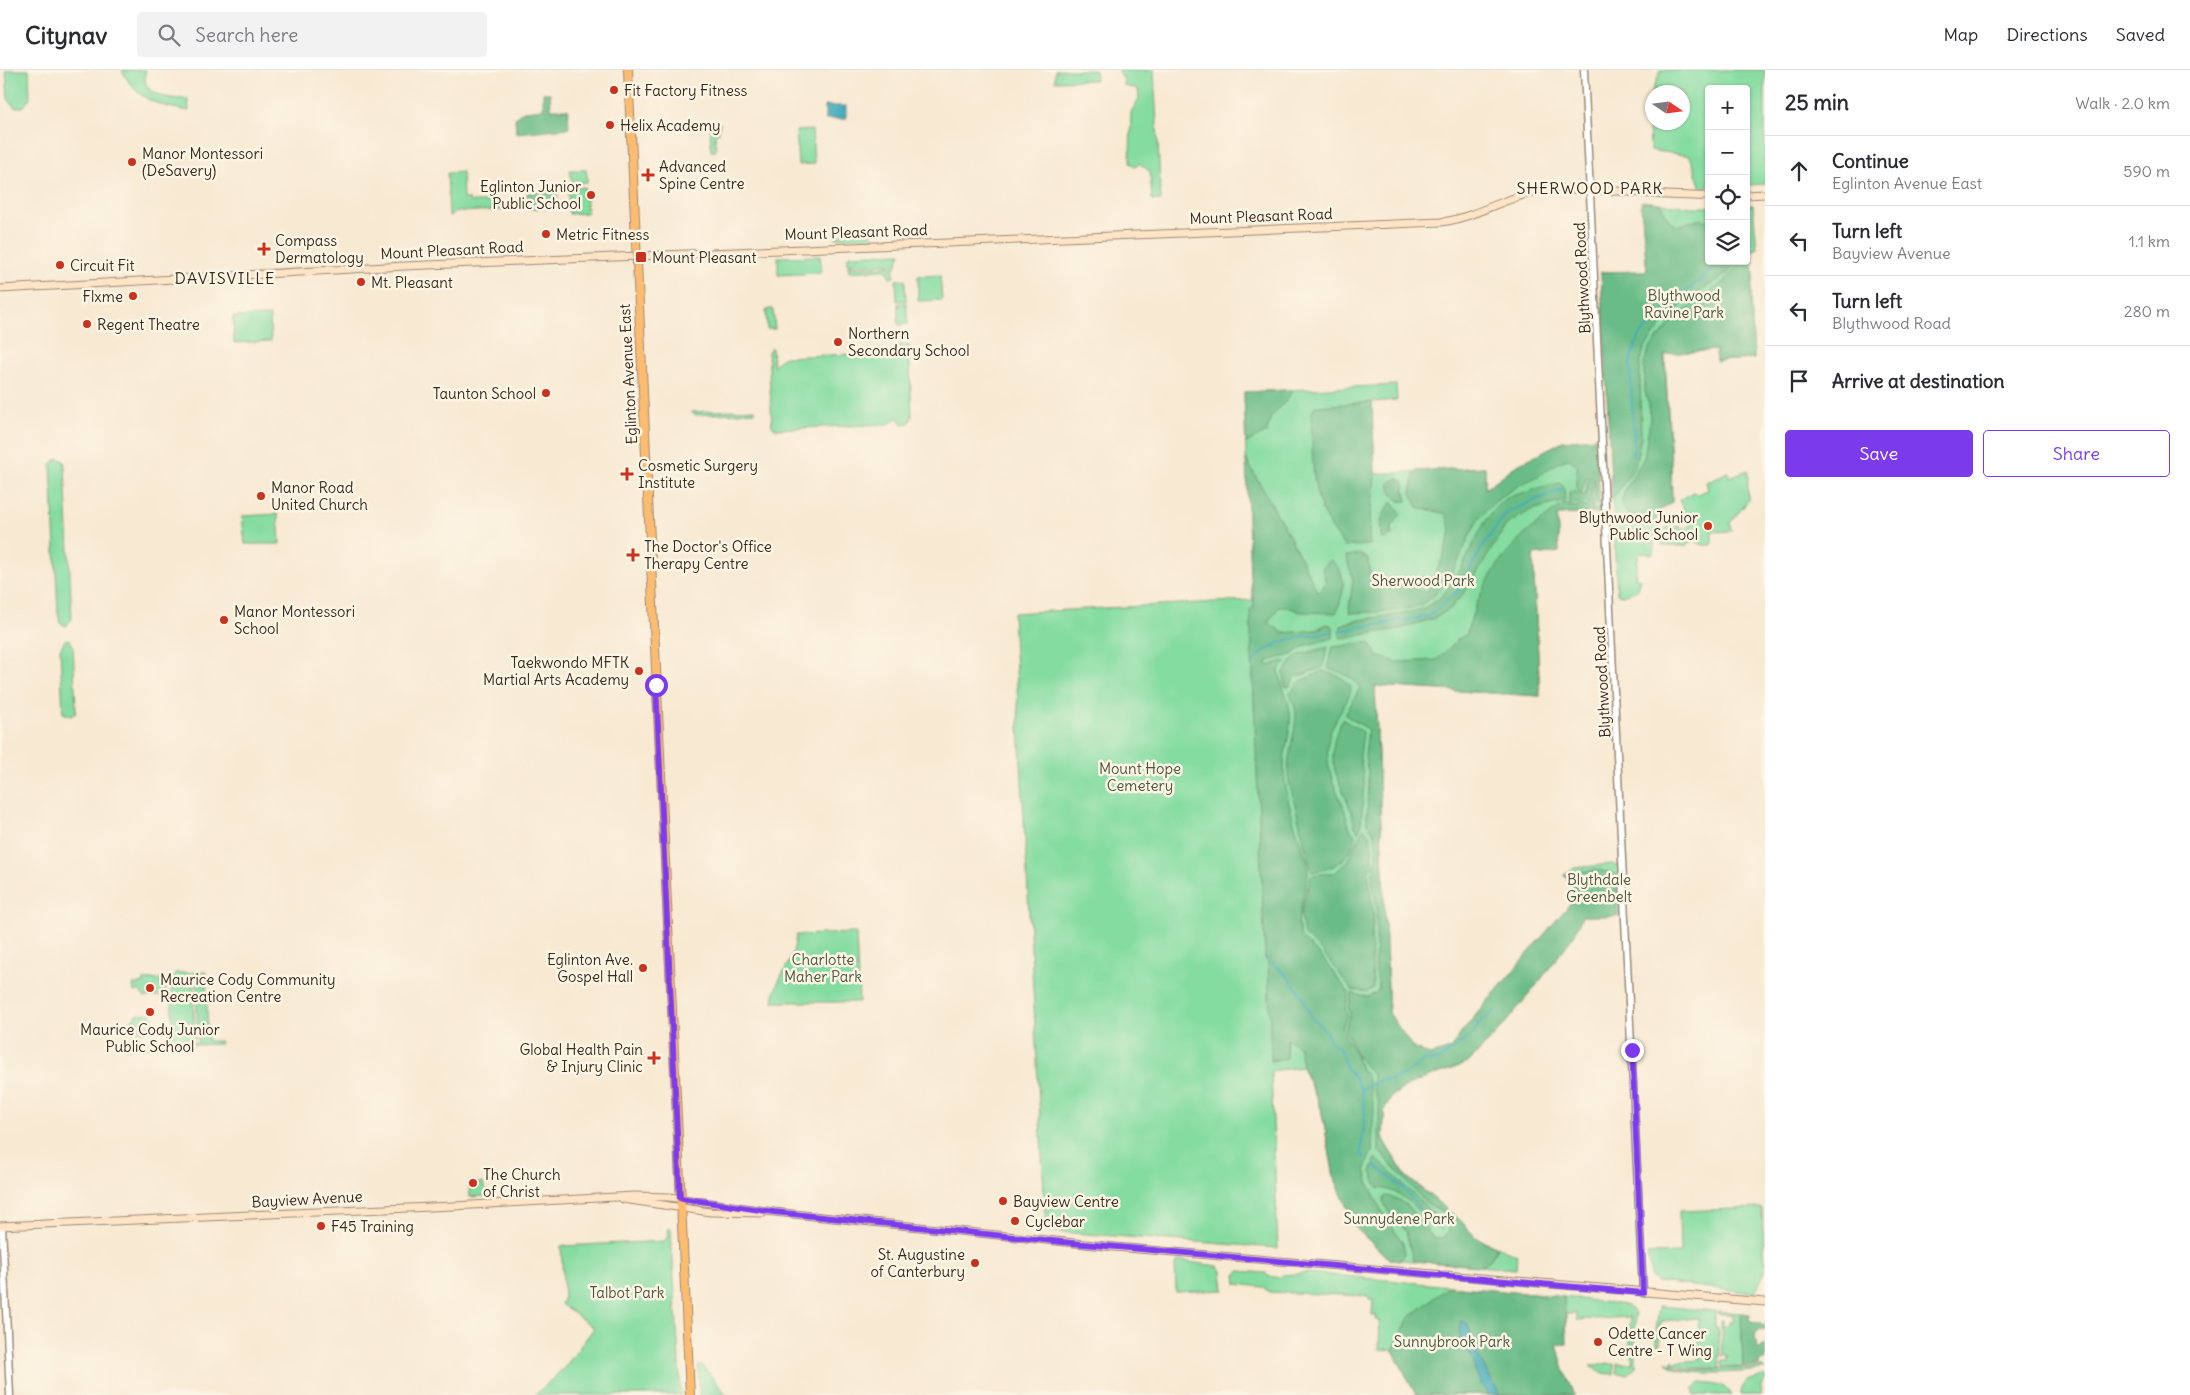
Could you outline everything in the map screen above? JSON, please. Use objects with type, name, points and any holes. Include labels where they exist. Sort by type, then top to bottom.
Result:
[{"type":"main road","name":"Eglinton Avenue East","points":[[628,70],[690,1395]]},
{"type":"main road","name":"Mount Pleasant Road","points":[[0,289],[404,266],[1441,222],[1537,192],[1590,190],[1683,197],[1705,196]]},
{"type":"main road","points":[[1750,195],[1765,194]]},
{"type":"main road","name":"Bayview Avenue","points":[[1,1226],[634,1196],[680,1198],[774,1212],[1234,1259],[1765,1302]]},
{"type":"main road","name":"Bayview Avenue","points":[[615,1198],[710,1212],[774,1212]]},
{"type":"street","name":"Blythwood Road","points":[[1584,70],[1643,1293]]},
{"type":"street","points":[[1,1226],[10,1395]]},
{"type":"green space","points":[[6,70],[29,70],[30,98],[23,107],[14,107],[8,99]]},
{"type":"green space","points":[[122,70],[146,70],[145,79],[151,91],[165,97],[188,99],[189,111],[167,107],[149,100],[134,88]]},
{"type":"green space","points":[[1055,70],[1095,70],[1096,80],[1055,81]]},
{"type":"green space","points":[[1119,70],[1154,70],[1161,201],[1152,200],[1150,172],[1139,163],[1136,167],[1130,163],[1131,112],[1139,99],[1138,89],[1124,86],[1123,76],[1120,76]]},
{"type":"green space","points":[[1661,70],[1765,70],[1765,184],[1750,185],[1750,85],[1705,85],[1705,188],[1701,188],[1690,156],[1650,150],[1649,130],[1690,130],[1690,85],[1655,85]]},
{"type":"green space","points":[[543,93],[550,93],[551,109],[568,109],[569,128],[516,133],[515,118],[523,111],[543,109]]},
{"type":"green space","points":[[710,123],[720,123],[719,133],[715,133],[716,151],[711,151]]},
{"type":"green space","points":[[812,130],[814,164],[798,165],[796,131]]},
{"type":"green space","points":[[570,170],[586,170],[588,182],[572,183]]},
{"type":"green space","points":[[462,172],[463,199],[469,199],[470,202],[503,202],[504,210],[455,212],[449,216],[447,173]]},
{"type":"green space","points":[[585,187],[587,213],[569,214],[568,188]]},
{"type":"green space","points":[[557,192],[557,208],[528,209],[527,193]]},
{"type":"green space","name":"Blythwood Ravine Park","points":[[1641,201],[1705,207],[1705,265],[1750,265],[1750,205],[1753,205],[1757,249],[1752,250],[1754,275],[1751,296],[1754,359],[1716,361],[1716,350],[1665,354],[1672,502],[1659,511],[1657,521],[1653,524],[1656,529],[1653,554],[1639,553],[1635,577],[1640,579],[1636,591],[1622,595],[1617,594],[1601,272],[1647,271]]},
{"type":"green space","points":[[1645,202],[1660,203],[1669,220],[1677,226],[1695,220],[1705,220],[1705,265],[1735,265],[1728,273],[1685,302],[1666,320],[1645,347],[1640,363],[1641,437],[1635,467],[1612,500],[1601,272],[1647,271],[1641,205]]},
{"type":"green space","points":[[871,225],[872,237],[835,238],[852,229]]},
{"type":"green space","points":[[1752,250],[1754,275],[1751,296],[1754,359],[1716,361],[1716,350],[1664,354],[1672,502],[1659,511],[1657,521],[1647,525],[1627,513],[1621,505],[1625,489],[1644,458],[1650,420],[1649,405],[1645,392],[1644,363],[1649,349],[1675,318],[1722,283],[1739,265],[1750,265],[1750,251]]},
{"type":"green space","points":[[901,253],[895,269],[887,263],[875,266],[847,262],[849,255]]},
{"type":"green space","points":[[820,256],[822,271],[820,273],[778,275],[778,257]]},
{"type":"green space","points":[[848,264],[876,268],[888,265],[894,271],[894,277],[890,278],[887,270],[849,272]]},
{"type":"green space","points":[[940,275],[942,300],[918,301],[918,276]]},
{"type":"green space","points":[[896,280],[905,280],[906,301],[897,301]]},
{"type":"green space","points":[[906,303],[908,324],[898,325],[898,304]]},
{"type":"green space","points":[[773,309],[775,329],[767,329],[766,311]]},
{"type":"green space","points":[[270,316],[271,341],[234,343],[233,317]]},
{"type":"green space","points":[[900,345],[909,345],[912,417],[909,423],[903,424],[898,417],[889,424],[777,429],[772,426],[768,351],[772,348],[773,365],[784,357],[900,352]]},
{"type":"green space","points":[[1396,385],[1397,400],[1372,402],[1375,474],[1485,467],[1485,489],[1514,467],[1563,441],[1596,438],[1600,513],[1557,515],[1559,552],[1533,555],[1540,696],[1375,686],[1389,1013],[1383,1140],[1406,1176],[1460,1220],[1475,1237],[1517,1255],[1516,1269],[1389,1259],[1355,1227],[1334,1176],[1321,1108],[1302,1067],[1271,1071],[1278,1248],[1046,1231],[1013,613],[1253,600],[1250,576],[1244,392]]},
{"type":"green space","points":[[1292,390],[1288,399],[1271,417],[1267,432],[1246,443],[1244,392]]},
{"type":"green space","points":[[1372,402],[1375,476],[1370,519],[1370,545],[1344,547],[1325,517],[1317,493],[1313,467],[1311,414],[1315,406]]},
{"type":"green space","points":[[755,409],[755,412],[696,415],[691,412]]},
{"type":"green space","points":[[1596,438],[1600,506],[1595,503],[1595,483],[1593,477],[1586,478],[1581,494],[1577,489],[1577,465],[1569,459],[1563,461],[1505,494],[1482,515],[1448,579],[1425,602],[1418,606],[1399,610],[1350,613],[1353,580],[1346,556],[1360,554],[1368,559],[1371,579],[1427,592],[1443,557],[1451,531],[1446,514],[1418,507],[1411,493],[1415,471],[1485,467],[1485,489],[1514,467],[1563,441]]},
{"type":"green space","points":[[58,458],[64,461],[65,465],[72,619],[66,626],[60,623],[58,613],[51,465]]},
{"type":"green space","points":[[1246,459],[1289,535],[1318,593],[1326,583],[1322,568],[1331,560],[1337,566],[1343,579],[1343,592],[1336,613],[1300,612],[1288,607],[1279,607],[1268,622],[1283,633],[1316,630],[1327,624],[1333,626],[1333,638],[1304,646],[1292,655],[1268,661],[1267,664],[1269,666],[1283,661],[1286,663],[1279,670],[1290,714],[1290,727],[1284,758],[1284,775],[1291,813],[1307,861],[1308,874],[1298,923],[1301,938],[1320,955],[1349,993],[1345,1010],[1348,1013],[1343,1026],[1345,1038],[1355,1052],[1361,1069],[1367,1076],[1374,1108],[1372,1151],[1365,1168],[1368,1182],[1382,1212],[1403,1243],[1405,1255],[1400,1260],[1389,1259],[1355,1227],[1334,1176],[1321,1108],[1302,1067],[1299,1046],[1287,1039],[1286,1058],[1271,1061],[1268,962],[1265,959],[1250,610],[1254,606],[1250,576]]},
{"type":"green space","points":[[1748,470],[1748,501],[1730,523],[1731,531],[1712,532],[1712,545],[1703,545],[1695,541],[1687,544],[1687,546],[1662,546],[1661,532],[1666,528],[1680,526],[1680,529],[1690,527],[1688,514],[1686,514],[1679,500],[1693,492],[1697,494],[1708,490],[1706,482],[1728,472],[1729,477]]},
{"type":"green space","points":[[1397,478],[1403,481],[1407,501],[1399,501],[1392,494],[1389,483]]},
{"type":"green space","points":[[1590,479],[1594,481],[1591,497],[1594,507],[1592,508],[1585,502],[1571,504],[1569,492],[1573,491],[1585,496]]},
{"type":"green space","points":[[1561,483],[1564,488],[1565,501],[1531,510],[1506,525],[1469,587],[1450,609],[1435,618],[1399,629],[1341,638],[1341,625],[1353,621],[1414,611],[1426,607],[1437,600],[1451,584],[1486,521],[1500,503],[1511,496]]},
{"type":"green space","points":[[1392,502],[1401,514],[1392,527],[1392,536],[1382,539],[1380,529],[1382,519]]},
{"type":"green space","name":"Sunnydene Park","points":[[1564,504],[1573,507],[1583,505],[1591,510],[1600,509],[1600,513],[1557,515],[1559,552],[1533,555],[1540,696],[1375,686],[1389,1013],[1413,1048],[1430,1055],[1450,1049],[1464,1029],[1570,904],[1580,898],[1564,874],[1597,870],[1616,875],[1617,916],[1582,916],[1575,934],[1539,982],[1499,1031],[1468,1063],[1413,1083],[1392,1096],[1384,1110],[1383,1140],[1405,1176],[1460,1220],[1475,1237],[1497,1247],[1491,1259],[1483,1266],[1413,1261],[1406,1231],[1392,1217],[1383,1202],[1385,1196],[1393,1197],[1407,1205],[1433,1237],[1441,1238],[1449,1232],[1448,1215],[1426,1203],[1379,1151],[1379,1105],[1373,1089],[1373,1075],[1356,1053],[1347,1032],[1346,1027],[1351,1012],[1348,1010],[1352,993],[1367,997],[1376,993],[1379,988],[1375,968],[1377,908],[1372,879],[1376,842],[1374,833],[1367,823],[1368,773],[1365,756],[1368,729],[1345,715],[1360,688],[1354,680],[1346,675],[1328,669],[1333,647],[1370,642],[1377,656],[1397,662],[1437,660],[1458,639],[1466,635],[1481,594],[1502,560],[1529,531]]},
{"type":"green space","points":[[278,514],[280,544],[245,544],[242,516]]},
{"type":"green space","points":[[70,639],[73,646],[76,709],[76,713],[71,716],[63,713],[60,649],[65,640]]},
{"type":"green space","points":[[1328,647],[1322,668],[1296,677],[1289,687],[1285,686],[1284,672],[1296,656]]},
{"type":"green space","points":[[1322,671],[1343,679],[1351,688],[1349,696],[1330,732],[1328,761],[1332,779],[1345,810],[1349,826],[1356,837],[1354,845],[1340,862],[1313,872],[1311,871],[1289,782],[1288,763],[1296,713],[1290,694],[1299,682]]},
{"type":"green space","points":[[1342,719],[1363,732],[1360,756],[1364,783],[1359,832],[1334,766],[1333,745]]},
{"type":"green space","points":[[1364,828],[1370,835],[1372,850],[1371,865],[1368,873],[1374,916],[1371,939],[1373,988],[1367,992],[1352,990],[1320,949],[1304,935],[1301,914],[1311,875],[1335,873],[1349,860]]},
{"type":"green space","name":"Blythdale Greenbelt","points":[[1612,864],[1619,866],[1621,915],[1582,916],[1580,898],[1564,874],[1574,868]]},
{"type":"green space","name":"Charlotte Maher Park","points":[[856,933],[859,1002],[773,1002],[778,983],[792,955],[796,935]]},
{"type":"green space","points":[[206,972],[208,1041],[220,1041],[220,1044],[125,1048],[124,1045],[198,1042],[196,981],[194,979],[173,981],[173,977],[175,973]]},
{"type":"green space","name":"Maurice Cody Community Recreation Centre","points":[[165,979],[166,993],[163,993],[163,996],[144,997],[139,990],[134,992],[133,985],[144,983],[144,980]]},
{"type":"green space","points":[[193,982],[195,1038],[173,1039],[171,983]]},
{"type":"green space","points":[[147,1013],[152,1015],[155,1031],[140,1031],[132,1027],[132,1019],[136,1015]]},
{"type":"green space","points":[[1376,1158],[1436,1216],[1439,1229],[1397,1193],[1378,1188],[1371,1172]]},
{"type":"green space","points":[[483,1183],[486,1196],[470,1197],[469,1184]]},
{"type":"green space","points":[[1762,1208],[1765,1271],[1755,1293],[1657,1282],[1651,1277],[1647,1254],[1680,1253],[1679,1211]]},
{"type":"green space","name":"Talbot Park","points":[[671,1228],[681,1395],[535,1395],[565,1367],[594,1328],[561,1304],[564,1297],[561,1246],[666,1241],[666,1238],[669,1237],[668,1229]]},
{"type":"green space","points":[[1177,1262],[1218,1266],[1222,1271],[1224,1290],[1176,1292],[1175,1266]]},
{"type":"green space","name":"Sunnybrook Park","points":[[1239,1271],[1266,1273],[1267,1276],[1281,1278],[1282,1275],[1307,1273],[1355,1277],[1564,1297],[1625,1305],[1631,1308],[1635,1314],[1636,1366],[1629,1374],[1617,1373],[1617,1364],[1632,1363],[1630,1317],[1577,1320],[1577,1314],[1566,1314],[1567,1344],[1557,1345],[1565,1373],[1575,1395],[1416,1395],[1393,1350],[1379,1349],[1380,1321],[1376,1320],[1376,1315],[1372,1315],[1373,1300],[1370,1300],[1368,1296],[1269,1292],[1263,1287],[1237,1284],[1236,1275]]},
{"type":"green space","name":"Sunnybrook Park","points":[[1449,1286],[1564,1297],[1567,1344],[1557,1345],[1565,1373],[1575,1395],[1500,1395],[1477,1355],[1467,1323],[1466,1349],[1475,1360],[1475,1371],[1488,1395],[1416,1395],[1393,1350],[1409,1318]]},
{"type":"green space","points":[[1659,1306],[1715,1311],[1715,1327],[1718,1327],[1720,1368],[1685,1368],[1671,1363],[1673,1360],[1674,1362],[1700,1360],[1698,1318],[1662,1321],[1660,1325],[1660,1345],[1657,1345],[1656,1330]]},
{"type":"green space","points":[[1717,1311],[1741,1313],[1743,1367],[1723,1368],[1722,1361],[1727,1361],[1727,1356],[1722,1356],[1721,1320],[1723,1320],[1723,1326],[1729,1326],[1729,1322],[1733,1321],[1733,1314],[1718,1314]]},
{"type":"green space","points":[[1741,1313],[1750,1314],[1749,1320],[1765,1326],[1765,1330],[1757,1331],[1755,1335],[1757,1350],[1765,1345],[1765,1361],[1759,1362],[1759,1366],[1743,1367]]},
{"type":"green space","points":[[1667,1361],[1678,1368],[1686,1370],[1763,1368],[1765,1370],[1728,1373],[1683,1371],[1672,1367]]},
{"type":"green space","points":[[701,1364],[727,1395],[699,1395],[698,1366]]},
{"type":"green space","points":[[1614,1364],[1614,1374],[1601,1372],[1590,1365]]},
{"type":"green space","points":[[1765,1377],[1765,1381],[1761,1385],[1761,1395],[1741,1395],[1745,1383],[1752,1379]]},
{"type":"green space","points":[[1700,1382],[1714,1383],[1722,1386],[1732,1395],[1695,1395],[1695,1387]]},
{"type":"water","points":[[825,106],[846,106],[846,119],[825,119]]},
{"type":"water","points":[[1462,1321],[1467,1323],[1477,1355],[1500,1395],[1488,1395],[1477,1376],[1472,1355],[1462,1347],[1460,1333]]},
{"type":"waterway","points":[[1632,456],[1634,448],[1630,361],[1640,335],[1660,314],[1717,265]]},
{"type":"waterway","points":[[1339,631],[1429,616],[1458,591],[1484,544],[1507,512],[1563,489]]},
{"type":"waterway","points":[[1254,662],[1270,647],[1280,643],[1300,637],[1333,632]]},
{"type":"waterway","points":[[1267,958],[1287,976],[1299,991],[1312,1018],[1323,1027],[1331,1042],[1340,1050],[1346,1068],[1355,1078],[1362,1092],[1365,1115],[1361,1151],[1362,1156],[1366,1158]]},
{"type":"waterway","points":[[1361,1089],[1381,1080],[1391,1080],[1405,1074],[1424,1061],[1438,1060],[1473,1034],[1478,1025],[1496,1010]]},
{"type":"waterway","points":[[1375,1165],[1405,1190],[1423,1213],[1437,1218],[1442,1230]]},
{"type":"place","name":"Fit Factory Fitness","points":[[614,90]]},
{"type":"place","name":"Helix Academy","points":[[610,125]]},
{"type":"place","name":"Manor Montessori (DeSavery)","points":[[132,162]]},
{"type":"place","name":"Advanced Spine Centre","points":[[648,175]]},
{"type":"place","name":"Eglinton Junior Public School","points":[[591,195]]},
{"type":"place","name":"Metric Fitness","points":[[546,234]]},
{"type":"place","name":"Compass Dermatology","points":[[264,249]]},
{"type":"place","name":"Mount Pleasant","points":[[641,257]]},
{"type":"place","name":"Circuit Fit","points":[[60,265]]},
{"type":"place","name":"Mt. Pleasant","points":[[361,282]]},
{"type":"place","name":"Flxme","points":[[133,296]]},
{"type":"place","name":"Regent Theatre","points":[[87,324]]},
{"type":"place","name":"Northern Secondary School","points":[[838,342]]},
{"type":"place","name":"Taunton School","points":[[546,393]]},
{"type":"place","name":"Cosmetic Surgery Institute","points":[[627,474]]},
{"type":"place","name":"Manor Road United Church","points":[[261,496]]},
{"type":"place","name":"Blythwood Junior Public School","points":[[1708,526]]},
{"type":"place","name":"The Doctor's Office Therapy Centre","points":[[633,555]]},
{"type":"place","name":"Manor Montessori School","points":[[224,620]]},
{"type":"place","name":"Taekwondo MFTK Martial Arts Academy","points":[[639,671]]},
{"type":"place","name":"Eglinton Ave. Gospel Hall","points":[[643,968]]},
{"type":"place","name":"Maurice Cody Community Recreation Centre","points":[[150,988]]},
{"type":"place","name":"Maurice Cody Junior Public School","points":[[150,1012]]},
{"type":"place","name":"Global Health Pain & Injury Clinic","points":[[654,1058]]},
{"type":"place","name":"The Church of Christ","points":[[473,1183]]},
{"type":"place","name":"Bayview Centre","points":[[1003,1201]]},
{"type":"place","name":"Cyclebar","points":[[1015,1221]]},
{"type":"place","name":"F45 Training","points":[[321,1226]]},
{"type":"place","name":"St. Augustine of Canterbury","points":[[975,1263]]},
{"type":"place","name":"Odette Cancer Centre - T Wing","points":[[1598,1342]]},
{"type":"district","name":"SHERWOOD PARK","points":[[1590,188]]},
{"type":"district","name":"DAVISVILLE","points":[[225,278]]},
{"type":"route","points":[[656,685],[680,1198],[774,1212],[878,1224],[1240,1259],[1643,1293],[1632,1050]]},
{"type":"park label","name":"Sherwood Park","points":[[1423,580]]},
{"type":"park label","name":"Mount Hope Cemetery","points":[[1140,776]]}]
